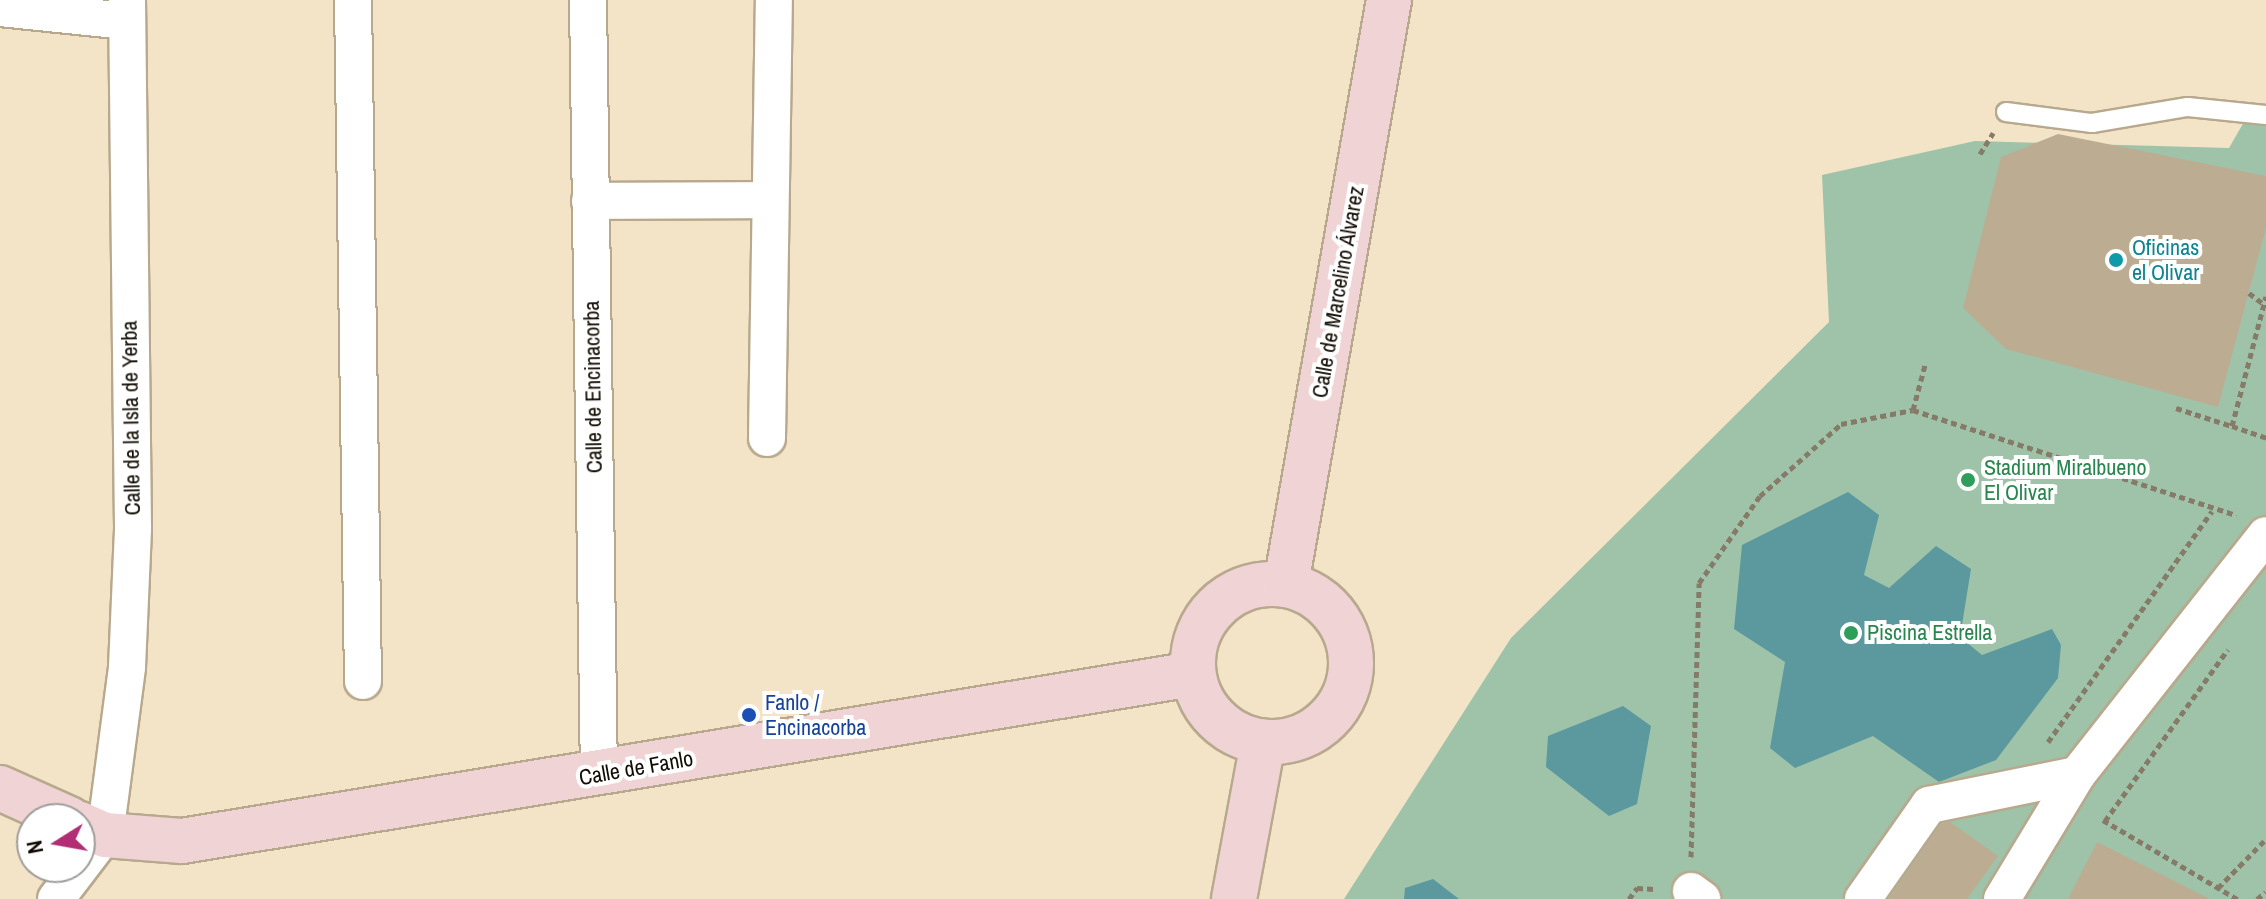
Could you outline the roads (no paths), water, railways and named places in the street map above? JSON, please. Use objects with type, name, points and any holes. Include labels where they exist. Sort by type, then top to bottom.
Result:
[{"type":"street","points":[[353,0],[363,681]]},
{"type":"street","name":"Calle de Encinacorba","points":[[588,0],[599,775]]},
{"type":"street","points":[[767,438],[774,0]]},
{"type":"street","name":"Calle de Marcelino Álvarez","points":[[1286,584],[1389,0]]},
{"type":"street","points":[[0,8],[127,10]]},
{"type":"street","name":"Calle de la Isla de Yerba","points":[[91,803],[127,667],[132,544],[127,10]]},
{"type":"street","points":[[590,201],[770,200]]},
{"type":"street","points":[[2002,899],[2071,786],[2252,525]]},
{"type":"street","points":[[1256,584],[1286,584],[1326,605],[1342,625],[1350,673],[1330,718],[1286,741],[1263,742],[1237,735],[1216,720],[1200,698],[1193,674],[1197,637],[1215,607],[1256,584]]},
{"type":"street","name":"Calle de Fanlo","points":[[96,828],[182,841],[599,775],[1193,674]]},
{"type":"street","points":[[1234,899],[1263,742]]},
{"type":"street","points":[[1863,899],[1929,805],[2016,787],[2071,786]]},
{"type":"street","name":"Calle de Fanlo","points":[[0,788],[34,803]]},
{"type":"lane","points":[[2006,112],[2092,123],[2188,107],[2266,115]]},
{"type":"water","name":"Piscina Estrella","points":[[1848,492],[1879,515],[1864,575],[1889,588],[1936,546],[1971,569],[1960,637],[1982,655],[2052,629],[2061,645],[2058,678],[1996,760],[1939,782],[1873,736],[1795,768],[1770,748],[1785,662],[1734,629],[1742,545]]},
{"type":"water","points":[[1623,706],[1651,726],[1637,804],[1609,816],[1546,767],[1548,736]]},
{"type":"water","points":[[1433,879],[1459,899],[1404,899],[1405,888]]},
{"type":"place","name":"Oficinas el Olivar","points":[[2116,260]]},
{"type":"place","name":"Stadium Miralbueno El Olivar","points":[[1968,480]]},
{"type":"place","name":"Piscina Estrella","points":[[1851,633]]},
{"type":"place","name":"Fanlo / Encinacorba","points":[[749,715]]}]
